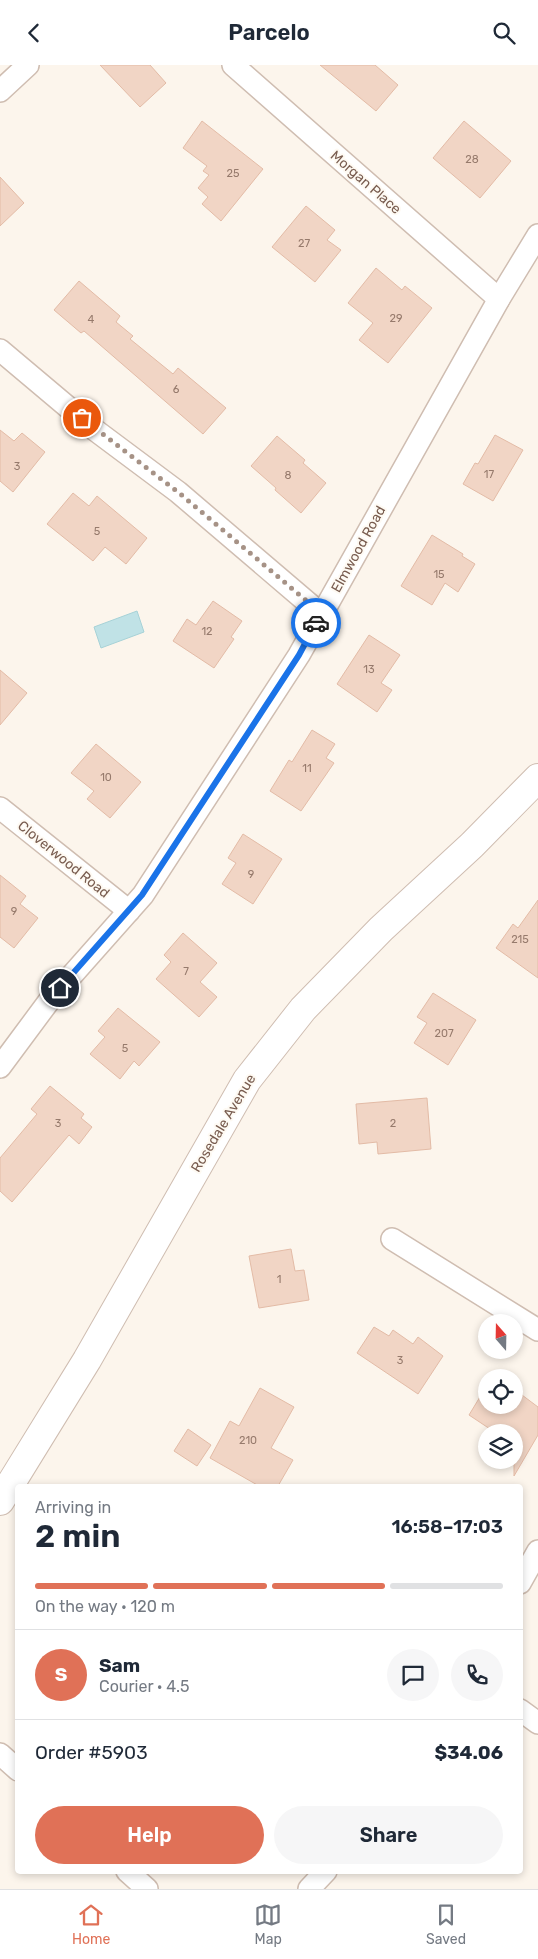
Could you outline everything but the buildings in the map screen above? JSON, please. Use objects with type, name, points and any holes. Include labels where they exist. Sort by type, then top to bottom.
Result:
[{"type":"street","points":[[0,91],[28,65]]},
{"type":"street","name":"Morgan Place","points":[[232,65],[499,299]]},
{"type":"street","name":"Elmwood Road","points":[[0,1067],[49,1001],[142,895],[299,655],[499,299],[538,235]]},
{"type":"street","points":[[0,350],[95,430],[178,492],[322,614]]},
{"type":"street","name":"Rosedale Avenue","points":[[0,1501],[87,1360],[247,1080],[303,1009],[381,929],[472,845],[538,778]]},
{"type":"street","name":"Cloverwood Road","points":[[0,808],[129,911]]},
{"type":"street","points":[[392,1239],[538,1330]]},
{"type":"street","points":[[523,1578],[538,1551]]},
{"type":"street","points":[[523,1712],[538,1723]]},
{"type":"street","points":[[0,1754],[15,1768]]},
{"type":"street","points":[[130,1874],[147,1889]]},
{"type":"street","points":[[309,1889],[323,1874]]},
{"type":"water","points":[[137,611],[144,632],[101,648],[94,627]]},
{"type":"way so far","points":[[82,418],[95,430],[178,492],[322,614],[316,623]]},
{"type":"route","points":[[60,988],[142,895],[299,655],[316,623]]}]
